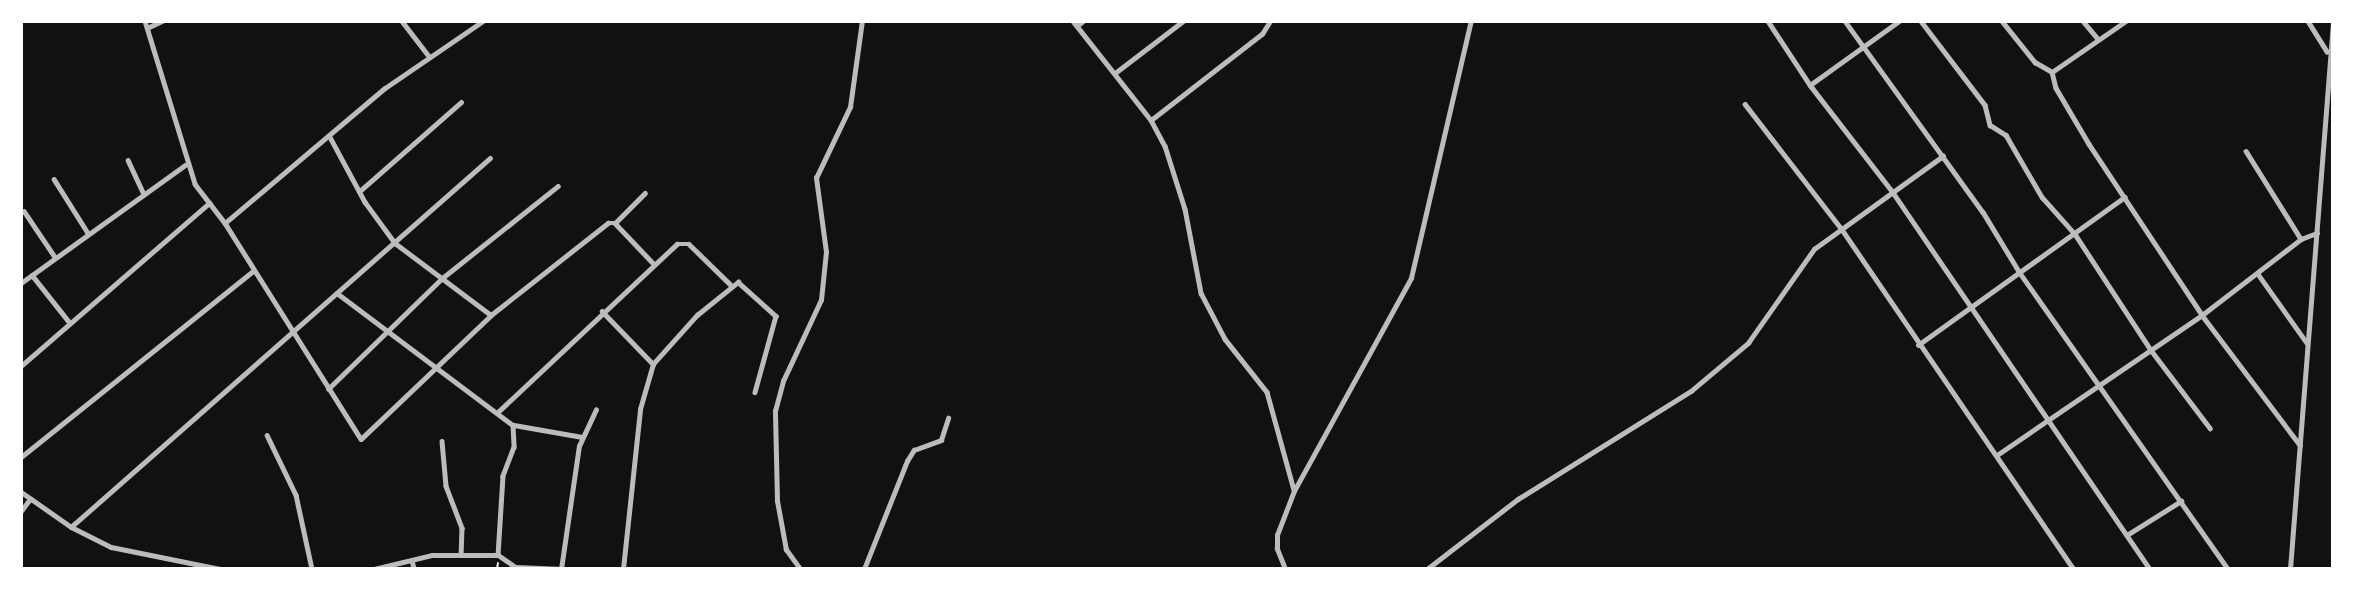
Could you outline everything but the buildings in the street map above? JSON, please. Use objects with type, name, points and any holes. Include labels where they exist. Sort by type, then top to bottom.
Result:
[{"type":"street","points":[[145,21],[185,165],[209,204],[225,223],[291,334],[361,439],[438,370],[491,315],[608,223],[615,223],[645,193]]},
{"type":"street","points":[[147,28],[162,21]]},
{"type":"street","points":[[402,21],[429,56]]},
{"type":"street","points":[[225,223],[429,56],[483,21]]},
{"type":"street","points":[[1083,21],[1075,23],[1151,120],[1176,175],[1201,293],[1225,339],[1267,392],[1294,491]]},
{"type":"street","points":[[1115,73],[1183,21]]},
{"type":"street","points":[[1151,120],[1262,34],[1270,21]]},
{"type":"street","points":[[1285,569],[1277,549],[1278,535],[1294,491],[1411,278],[1471,21]]},
{"type":"street","points":[[1768,21],[1810,85],[1892,191],[2150,569]]},
{"type":"street","points":[[1845,21],[1943,156],[2020,273],[2228,569]]},
{"type":"street","points":[[1810,85],[1899,21]]},
{"type":"street","points":[[1921,21],[1985,105],[1990,125],[2006,135],[2042,197],[2075,234],[2151,350],[2210,428]]},
{"type":"street","points":[[2002,21],[2035,62],[2052,72],[2056,88],[2202,315],[2301,445]]},
{"type":"street","points":[[2083,21],[2098,40]]},
{"type":"street","points":[[2052,72],[2126,21]]},
{"type":"street","points":[[2308,21],[2327,52]]},
{"type":"street","points":[[800,569],[786,550],[777,500],[775,411],[783,381],[821,300],[826,252],[816,178],[850,107],[864,22]]},
{"type":"street","points":[[2290,569],[2317,233],[2327,52],[2333,23]]},
{"type":"street","points":[[361,190],[461,102]]},
{"type":"street","points":[[1745,104],[1841,228],[1918,345],[2074,569]]},
{"type":"street","points":[[331,138],[395,243],[491,315]]},
{"type":"street","points":[[2246,151],[2301,239]]},
{"type":"street","points":[[1427,569],[1518,499],[1691,391],[1731,358],[1763,323],[1814,249],[1943,156]]},
{"type":"street","points":[[71,527],[490,158]]},
{"type":"street","points":[[128,160],[144,194]]},
{"type":"street","points":[[21,283],[185,165]]},
{"type":"street","points":[[54,179],[88,233]]},
{"type":"street","points":[[327,389],[441,279],[558,186]]},
{"type":"street","points":[[1918,345],[2125,197]]},
{"type":"street","points":[[21,366],[209,204]]},
{"type":"street","points":[[24,211],[55,257]]},
{"type":"street","points":[[615,223],[652,262]]},
{"type":"street","points":[[1997,455],[2202,315],[2301,239],[2317,233]]},
{"type":"street","points":[[499,411],[652,262],[683,242],[730,284],[743,284],[776,316],[755,392]]},
{"type":"street","points":[[21,457],[253,272]]},
{"type":"street","points":[[2258,274],[2307,344]]},
{"type":"street","points":[[32,275],[70,323]]},
{"type":"street","points":[[623,569],[640,410],[653,364],[663,348],[730,284]]},
{"type":"street","points":[[337,293],[438,370],[499,411],[513,425],[582,437]]},
{"type":"street","points":[[602,311],[653,364]]},
{"type":"street","points":[[374,569],[412,560],[461,555],[499,555],[517,568],[561,569],[582,437],[596,410]]},
{"type":"street","points":[[864,569],[908,461],[915,450],[941,440],[948,418]]},
{"type":"street","points":[[499,555],[503,476],[514,447],[513,425]]},
{"type":"street","points":[[267,435],[296,495],[312,569]]},
{"type":"street","points":[[442,441],[446,486],[462,528],[461,555]]},
{"type":"street","points":[[21,492],[71,527],[111,547],[220,569]]},
{"type":"street","points":[[21,511],[30,499]]},
{"type":"street","points":[[2127,535],[2182,501]]},
{"type":"street","points":[[412,560],[414,569]]}]
